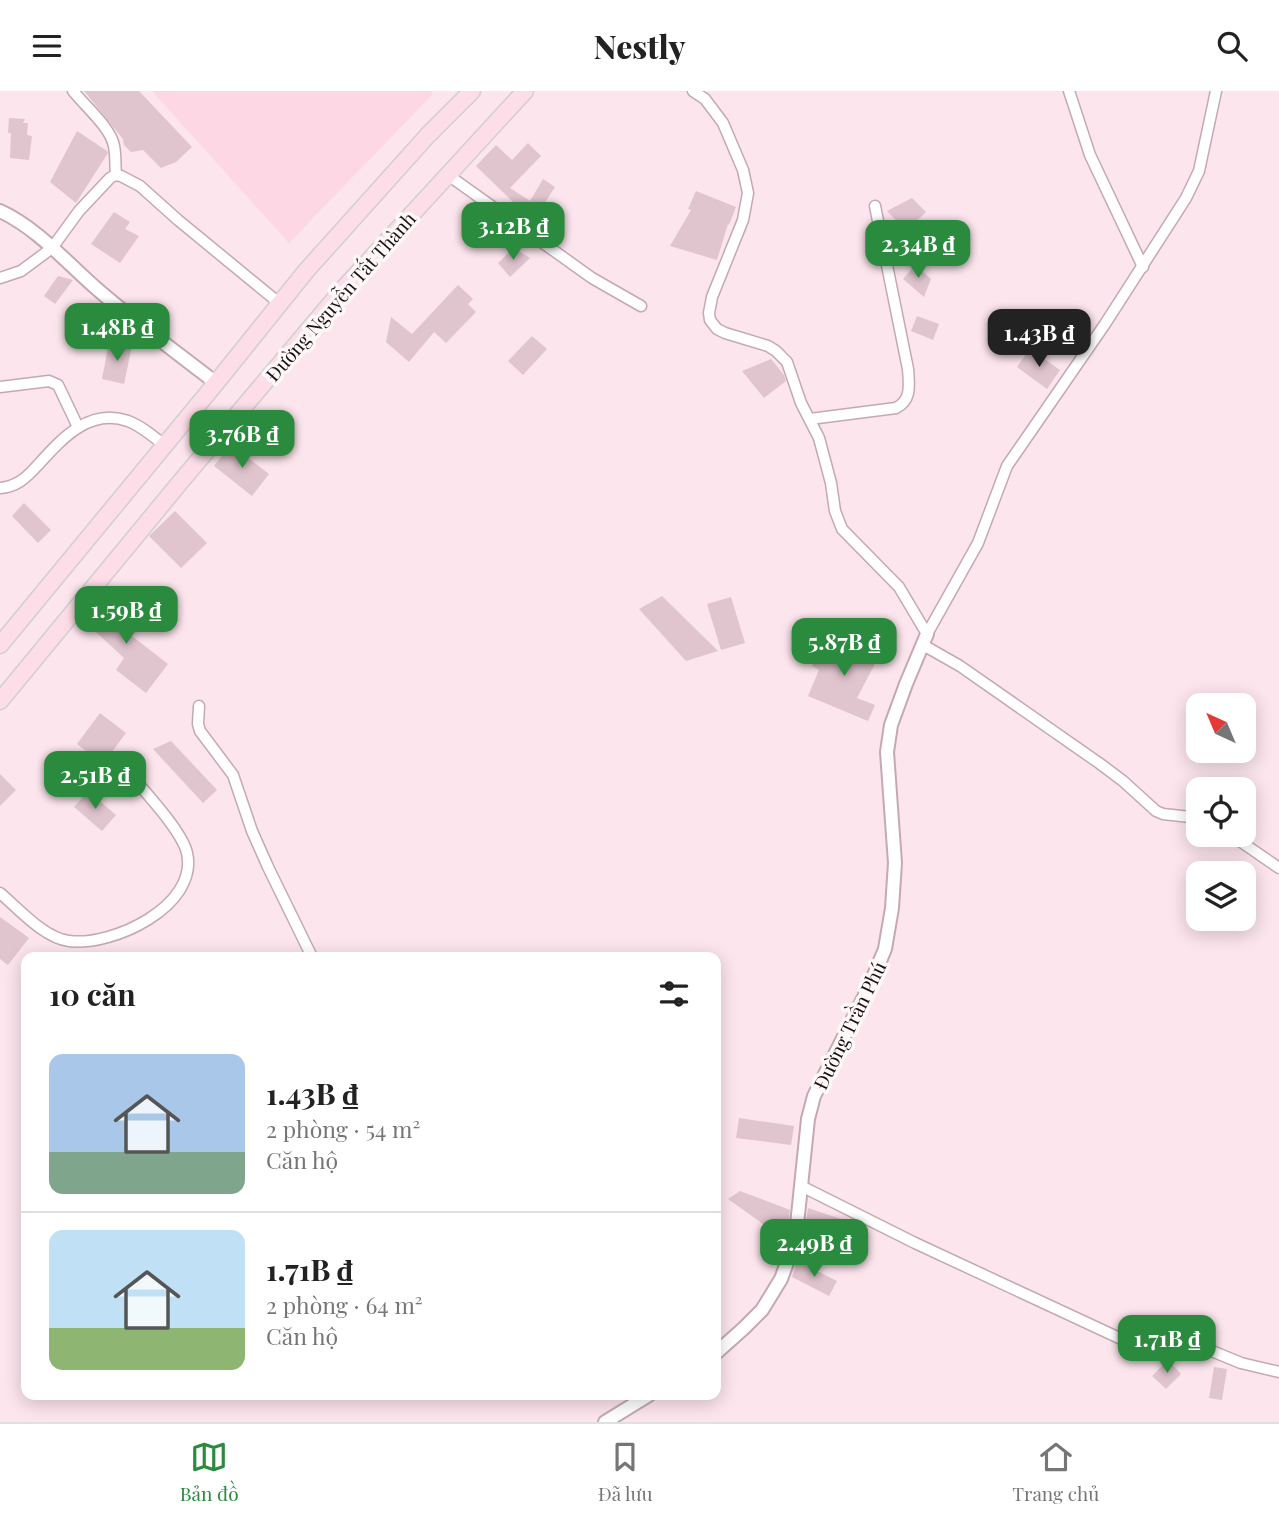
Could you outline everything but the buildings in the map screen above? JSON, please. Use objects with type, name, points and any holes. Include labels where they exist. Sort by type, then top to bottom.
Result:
[{"type":"main road","name":"Đường Nguyễn Tất Thành","points":[[0,645],[279,303],[428,135],[472,91]]},
{"type":"main road","name":"Đường Nguyễn Tất Thành","points":[[0,701],[344,288],[525,91]]},
{"type":"street","points":[[73,91],[112,139],[116,175]]},
{"type":"street","points":[[693,91],[705,99],[723,123],[741,163],[748,193],[743,220],[712,297],[710,320],[717,329],[762,343],[782,356],[819,438],[831,483],[835,512],[842,529],[893,579],[925,639],[1123,781],[1150,807],[1163,814],[1186,817]]},
{"type":"street","points":[[1069,91],[1090,155],[1143,267]]},
{"type":"street","points":[[925,639],[978,543],[1007,467],[1143,267],[1186,198],[1199,171],[1216,91]]},
{"type":"street","points":[[0,278],[21,271],[52,248],[79,211],[116,175],[140,186],[279,303]]},
{"type":"street","points":[[448,175],[592,278],[641,306]]},
{"type":"street","points":[[810,419],[895,408],[902,405],[909,392],[908,369],[875,206]]},
{"type":"street","points":[[0,211],[13,217],[52,248],[107,297],[216,383]]},
{"type":"street","points":[[0,387],[53,382],[58,386],[78,427]]},
{"type":"street","points":[[0,488],[8,488],[21,481],[55,446],[90,420],[126,420],[142,428],[164,445]]},
{"type":"street","name":"Đường Trần Phú","points":[[721,1349],[762,1310],[781,1279],[796,1234],[808,1119],[814,1096],[886,949],[895,863],[887,752],[891,725],[925,639]]},
{"type":"street","points":[[199,706],[200,731],[233,775],[252,831],[310,952]]},
{"type":"street","points":[[0,893],[45,932],[69,941],[87,941],[111,936],[160,912],[174,899],[187,876],[187,849],[166,818],[121,764]]},
{"type":"street","points":[[1248,847],[1279,868]]},
{"type":"street","points":[[801,1186],[915,1243],[1130,1343],[1158,1349],[1182,1343],[1202,1347],[1241,1363],[1279,1372]]},
{"type":"street","points":[[605,1422],[641,1400]]},
{"type":"shaded area","points":[[152,91],[431,91],[432,95],[289,243]]}]
